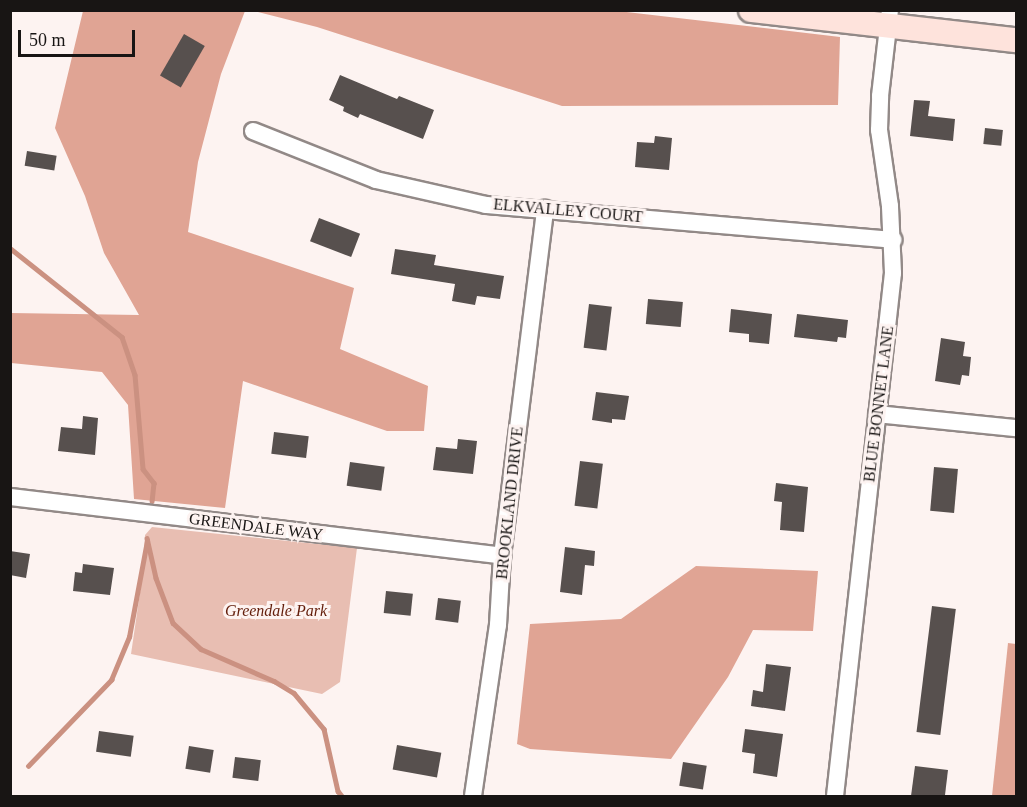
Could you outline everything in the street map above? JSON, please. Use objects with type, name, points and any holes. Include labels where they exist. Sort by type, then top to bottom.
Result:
[{"type":"main road","points":[[751,10],[889,18],[1017,40]]},
{"type":"street","name":"BLUE BONNET LANE","points":[[834,796],[890,301],[894,240],[879,130],[880,96],[889,18]]},
{"type":"street","name":"ELKVALLEY COURT","points":[[253,131],[376,180],[486,205],[894,240]]},
{"type":"street","name":"BROOKLAND DRIVE","points":[[473,796],[498,625],[502,556],[545,209]]},
{"type":"street","points":[[878,414],[1017,428]]},
{"type":"street","name":"GREENDALE WAY","points":[[10,497],[502,556]]},
{"type":"green space","name":"Greendale Park","points":[[152,527],[357,548],[340,682],[322,694],[131,654],[142,579],[145,535]]},
{"type":"shaded area","points":[[83,11],[245,11],[221,74],[198,162],[188,232],[354,288],[340,349],[428,386],[424,431],[387,431],[243,381],[225,508],[134,499],[128,405],[102,372],[11,363],[11,313],[139,315],[104,253],[85,196],[55,128]]},
{"type":"shaded area","points":[[254,11],[618,11],[840,37],[838,105],[562,106],[317,27]]},
{"type":"shaded area","points":[[696,566],[818,571],[813,631],[753,630],[728,677],[671,759],[530,749],[517,744],[530,624],[621,619]]},
{"type":"shaded area","points":[[1008,643],[1016,644],[1016,796],[992,796]]},
{"type":"building","points":[[184,34],[205,46],[181,88],[160,76]]},
{"type":"building","points":[[340,75],[397,99],[399,96],[434,110],[423,139],[360,114],[358,118],[343,111],[344,107],[329,100]]},
{"type":"building","points":[[914,100],[930,101],[928,116],[955,119],[953,141],[910,136]]},
{"type":"building","points":[[985,128],[1003,130],[1001,146],[983,144]]},
{"type":"building","points":[[655,136],[672,138],[669,170],[635,167],[637,142],[654,143]]},
{"type":"building","points":[[27,151],[57,156],[54,171],[25,166]]},
{"type":"building","points":[[319,218],[360,234],[351,257],[310,241]]},
{"type":"building","points":[[395,249],[436,255],[434,265],[504,276],[500,299],[477,296],[475,305],[452,301],[455,284],[391,274]]},
{"type":"building","points":[[648,299],[683,302],[681,327],[646,324]]},
{"type":"building","points":[[589,304],[612,307],[606,350],[584,348]]},
{"type":"building","points":[[731,309],[772,314],[769,344],[749,342],[749,334],[729,332]]},
{"type":"building","points":[[797,314],[848,320],[846,338],[838,337],[837,342],[794,337]]},
{"type":"building","points":[[941,338],[965,342],[963,356],[971,357],[969,376],[962,375],[960,385],[935,381]]},
{"type":"building","points":[[596,392],[629,396],[625,420],[612,419],[612,423],[592,420]]},
{"type":"building","points":[[83,416],[98,418],[95,455],[58,451],[61,427],[82,429]]},
{"type":"building","points":[[274,432],[309,436],[306,458],[271,454]]},
{"type":"building","points":[[458,439],[477,441],[473,474],[433,470],[436,447],[457,449]]},
{"type":"building","points":[[580,461],[603,464],[597,508],[575,506]]},
{"type":"building","points":[[350,462],[385,467],[381,491],[347,486]]},
{"type":"building","points":[[934,467],[958,469],[954,513],[930,511]]},
{"type":"building","points":[[776,483],[808,487],[804,532],[780,530],[782,502],[774,501]]},
{"type":"building","points":[[565,547],[595,551],[594,566],[585,565],[582,595],[560,592]]},
{"type":"building","points":[[10,551],[30,554],[26,578],[10,575]]},
{"type":"building","points":[[83,564],[114,568],[110,595],[73,591],[75,572],[82,573]]},
{"type":"building","points":[[386,591],[413,594],[411,616],[384,613]]},
{"type":"building","points":[[438,598],[461,601],[458,623],[435,620]]},
{"type":"building","points":[[932,606],[956,609],[940,735],[917,732]]},
{"type":"building","points":[[766,664],[791,667],[785,711],[751,706],[753,690],[763,692]]},
{"type":"building","points":[[745,729],[783,734],[777,777],[753,773],[755,754],[742,752]]},
{"type":"building","points":[[99,731],[134,736],[131,757],[96,752]]},
{"type":"building","points":[[397,745],[441,753],[437,777],[393,770]]},
{"type":"building","points":[[189,746],[214,750],[210,773],[185,769]]},
{"type":"building","points":[[235,757],[261,760],[258,781],[232,778]]},
{"type":"building","points":[[683,762],[707,766],[703,789],[679,786]]},
{"type":"building","points":[[915,766],[948,770],[945,795],[911,796]]},
{"type":"waterway","points":[[10,248],[122,337],[135,375],[143,469],[154,483],[152,501]]},
{"type":"waterway","points":[[147,538],[156,578],[173,623],[201,649],[274,681],[294,693],[324,729],[338,791],[342,796]]},
{"type":"waterway","points":[[28,766],[111,680],[129,637],[147,541]]}]
